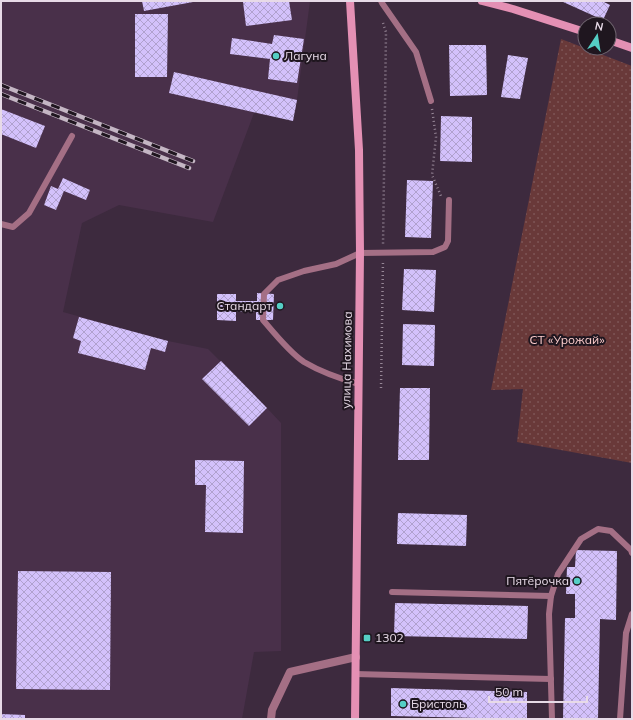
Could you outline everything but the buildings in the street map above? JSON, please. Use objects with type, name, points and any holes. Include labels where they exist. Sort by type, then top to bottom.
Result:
[{"type":"main road","name":"улица Нахимова","points":[[350,1],[359,150],[360,253],[355,719]]},
{"type":"main road","points":[[482,1],[513,9],[577,29]]},
{"type":"main road","points":[[617,43],[632,48]]},
{"type":"street","points":[[271,719],[272,710],[290,672],[356,657]]},
{"type":"lane","points":[[381,2],[416,52],[431,101]]},
{"type":"lane","points":[[1,224],[12,227],[30,213],[72,136]]},
{"type":"lane","points":[[359,384],[339,378],[304,362],[263,320],[264,294],[278,280],[304,271],[336,264],[360,253],[433,252],[445,247],[448,241],[449,200]]},
{"type":"lane","points":[[552,719],[549,614],[551,596],[558,574],[581,539],[598,529],[611,531],[631,550],[632,553]]},
{"type":"lane","points":[[392,592],[551,596]]},
{"type":"lane","points":[[620,719],[626,633],[632,614]]},
{"type":"lane","points":[[355,674],[551,680]]},
{"type":"path","points":[[381,2],[381,15],[386,32],[381,388]]},
{"type":"path","points":[[431,101],[436,137],[432,175],[442,197],[449,200]]},
{"type":"shaded area","points":[[1,1],[310,1],[293,121],[254,113],[213,222],[119,205],[82,223],[63,312],[168,341],[208,349],[281,423],[281,651],[254,652],[242,719],[1,719]]},
{"type":"green space","name":"СТ «Урожай»","points":[[561,39],[577,45],[577,56],[606,56],[632,66],[632,463],[517,442],[523,389],[491,390]]},
{"type":"railway","points":[[1,85],[193,161]]},
{"type":"railway","points":[[1,94],[189,168]]},
{"type":"place","name":"Лагуна","points":[[276,56]]},
{"type":"place","name":"Стандарт","points":[[280,306]]},
{"type":"place","name":"Пятёрочка","points":[[577,581]]},
{"type":"place","name":"1302","points":[[367,638]]},
{"type":"place","name":"Бристоль","points":[[403,704]]}]
